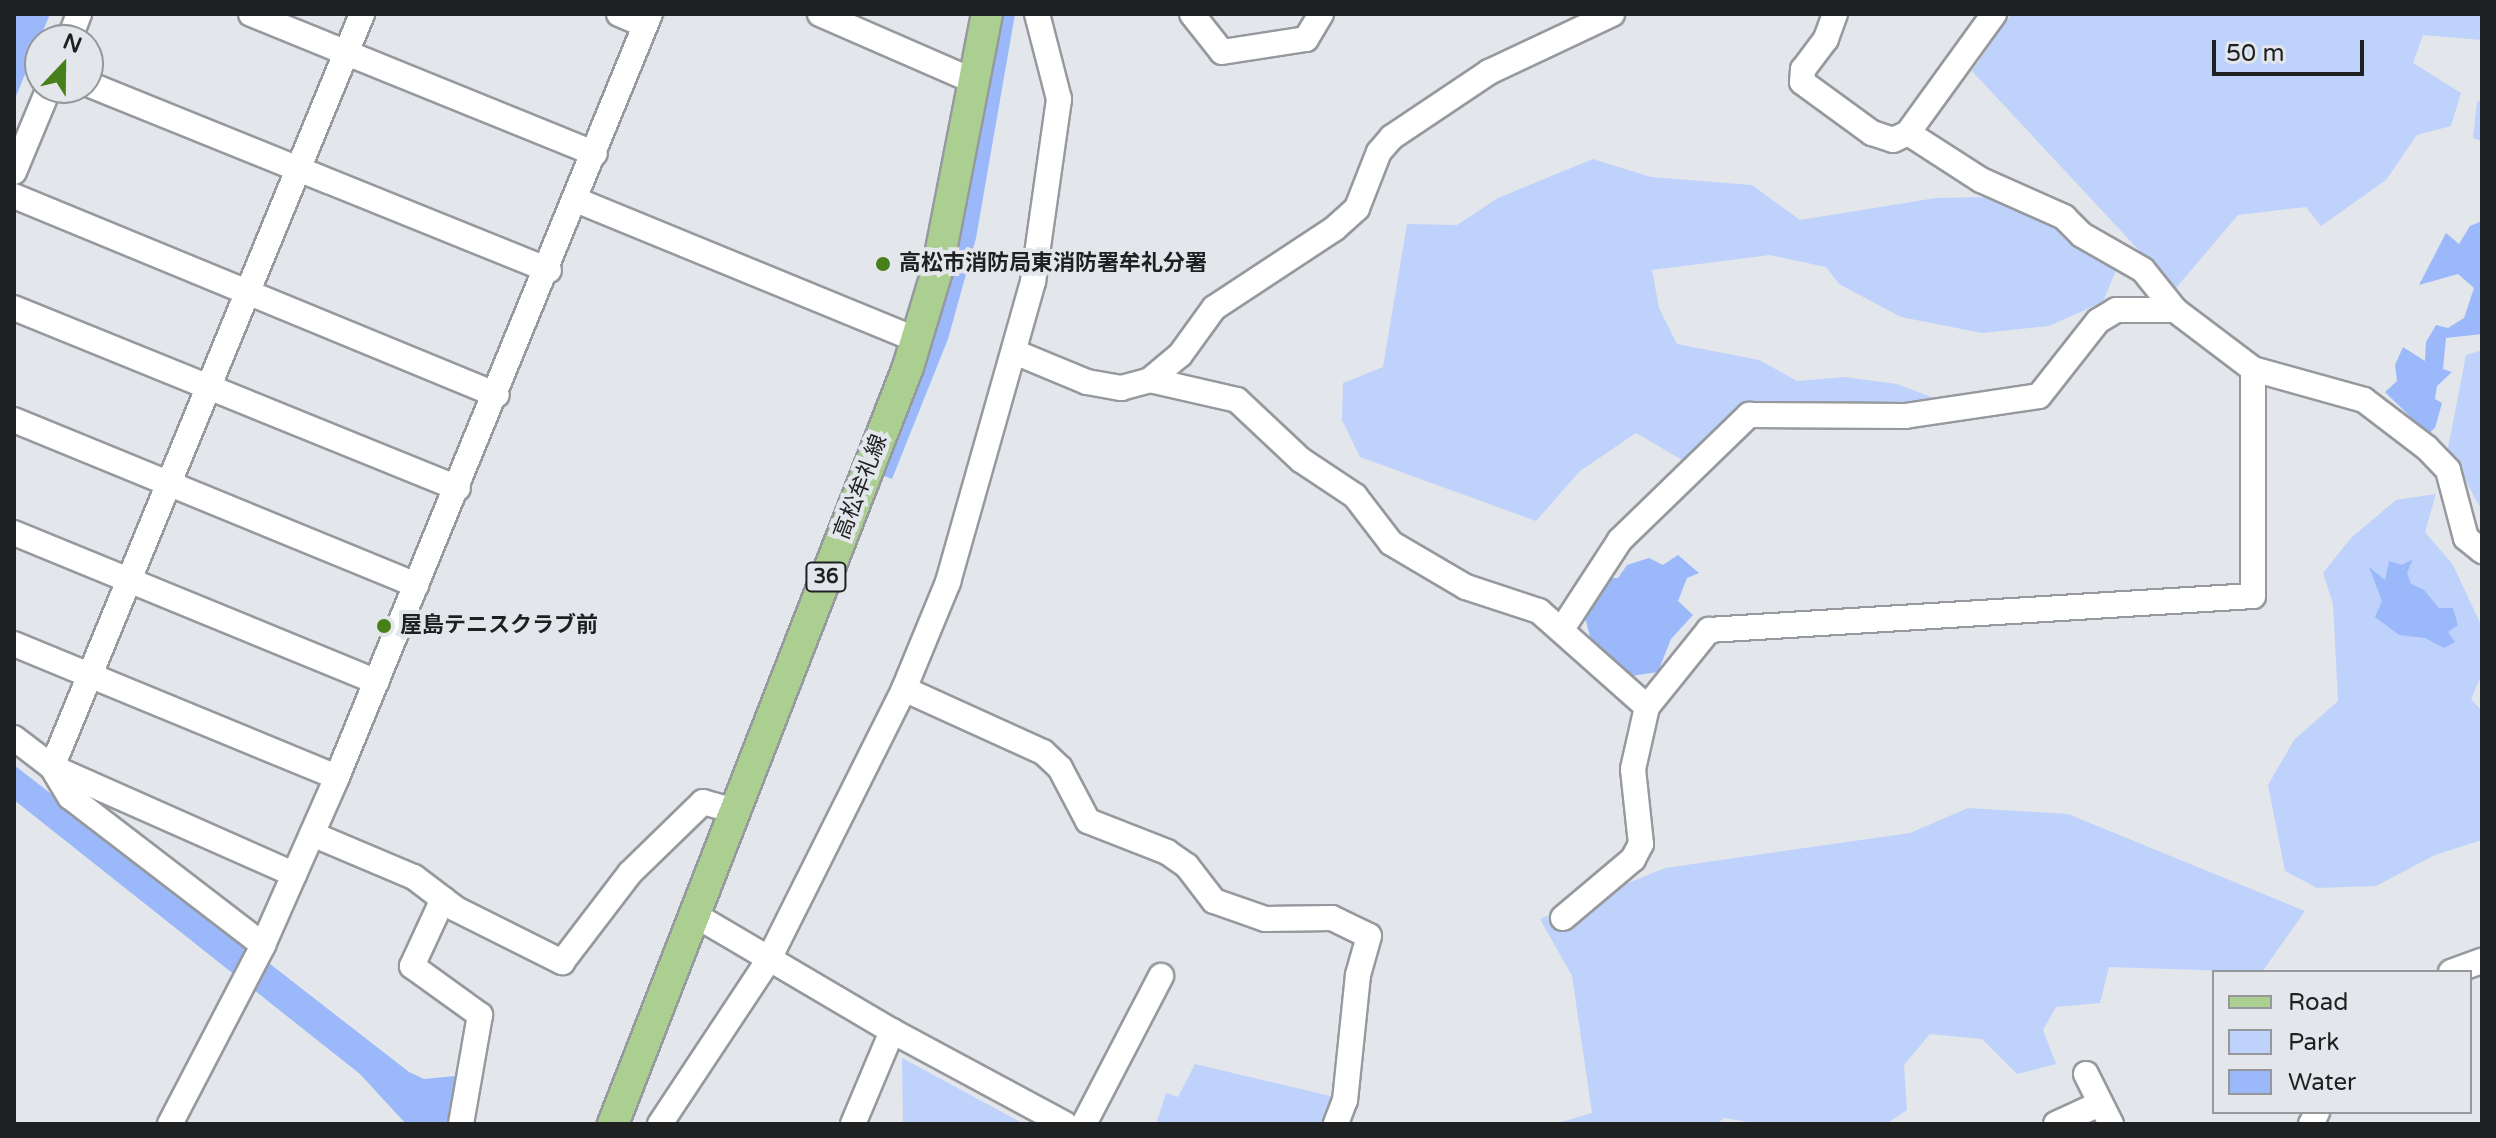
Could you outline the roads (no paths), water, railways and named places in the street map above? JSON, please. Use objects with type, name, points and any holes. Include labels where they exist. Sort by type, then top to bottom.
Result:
[{"type":"main road","name":"高松牟礼線","points":[[613,1124],[917,340],[937,271],[987,14]]},
{"type":"street","points":[[251,14],[595,154]]},
{"type":"street","points":[[52,767],[362,14]]},
{"type":"street","points":[[178,1121],[261,949],[337,777],[549,270],[648,20],[619,14]]},
{"type":"street","points":[[820,14],[976,82]]},
{"type":"street","points":[[660,1124],[768,961],[904,689],[948,582],[1017,353],[1033,282],[1059,99],[1037,14]]},
{"type":"street","points":[[1192,14],[1222,52],[1306,39],[1321,14]]},
{"type":"street","points":[[1017,353],[1087,382],[1121,388],[1150,380],[1180,355],[1214,308],[1334,229],[1357,208],[1379,152],[1392,137],[1489,72],[1612,14]]},
{"type":"street","points":[[1835,14],[1826,39],[1803,69],[1802,82],[1872,133],[1893,140],[1908,133],[1994,14]]},
{"type":"street","points":[[104,90],[549,270]]},
{"type":"street","points":[[14,172],[42,104]]},
{"type":"street","points":[[1908,133],[1981,180],[2064,217],[2082,235],[2143,270],[2175,310],[2253,369],[2364,400],[2427,448],[2448,470],[2466,538],[2482,551]]},
{"type":"street","points":[[14,196],[497,395]]},
{"type":"street","points":[[576,200],[917,340]]},
{"type":"street","points":[[14,308],[458,488]]},
{"type":"street","points":[[1562,629],[1620,540],[1749,415],[1905,416],[2039,396],[2098,321],[2116,310],[2175,310]]},
{"type":"street","points":[[1563,918],[1633,859],[1641,844],[1633,769],[1647,707],[1709,630],[2253,596],[2253,369]]},
{"type":"street","points":[[1150,380],[1237,400],[1301,460],[1355,496],[1391,543],[1466,587],[1513,600],[1562,629],[1647,707]]},
{"type":"street","points":[[14,420],[417,585]]},
{"type":"street","points":[[14,533],[377,682]]},
{"type":"street","points":[[14,644],[337,777]]},
{"type":"street","points":[[904,689],[1043,752],[1060,768],[1088,821],[1167,852],[1187,866],[1214,901],[1265,919],[1332,918],[1369,936],[1358,975],[1345,1100],[1336,1124]]},
{"type":"street","points":[[14,738],[52,767],[294,874]]},
{"type":"street","points":[[52,767],[70,797],[261,949]]},
{"type":"street","points":[[312,834],[414,877],[443,899],[562,962],[630,873],[703,802],[734,811]]},
{"type":"street","points":[[443,899],[412,966],[480,1015],[461,1124]]},
{"type":"street","points":[[695,915],[768,961],[1065,1124]]},
{"type":"street","points":[[2457,970],[2482,961]]},
{"type":"street","points":[[1084,1124],[1161,976]]},
{"type":"street","points":[[853,1124],[892,1031]]},
{"type":"street","points":[[2056,1124],[2104,1114],[2086,1074]]},
{"type":"water","points":[[14,14],[50,14],[46,24],[24,24],[24,77],[14,101]]},
{"type":"water","points":[[997,14],[1015,14],[976,238],[948,339],[892,479],[879,474]]},
{"type":"water","points":[[2482,221],[2482,334],[2446,338],[2443,369],[2452,372],[2437,386],[2435,399],[2442,403],[2435,428],[2428,434],[2385,392],[2397,381],[2395,365],[2403,347],[2425,361],[2426,342],[2436,325],[2448,328],[2464,318],[2474,288],[2458,274],[2419,285],[2446,233],[2459,244],[2470,226]]},
{"type":"water","points":[[1678,555],[1699,573],[1687,578],[1678,601],[1693,615],[1671,639],[1658,672],[1631,676],[1592,645],[1584,613],[1607,578],[1618,578],[1627,565],[1649,558],[1663,565]]},
{"type":"water","points":[[2413,559],[2407,573],[2411,584],[2424,590],[2439,608],[2453,608],[2458,625],[2448,632],[2455,642],[2444,648],[2425,638],[2399,635],[2375,617],[2382,601],[2369,567],[2385,580],[2389,561],[2402,565]]},
{"type":"water","points":[[14,765],[409,1072],[424,1079],[455,1076],[461,1086],[455,1124],[406,1124],[360,1074],[14,800]]},
{"type":"place","name":"高松市消防局東消防署牟礼分署","points":[[883,264]]},
{"type":"place","name":"屋島テニスクラブ前","points":[[384,626]]}]
